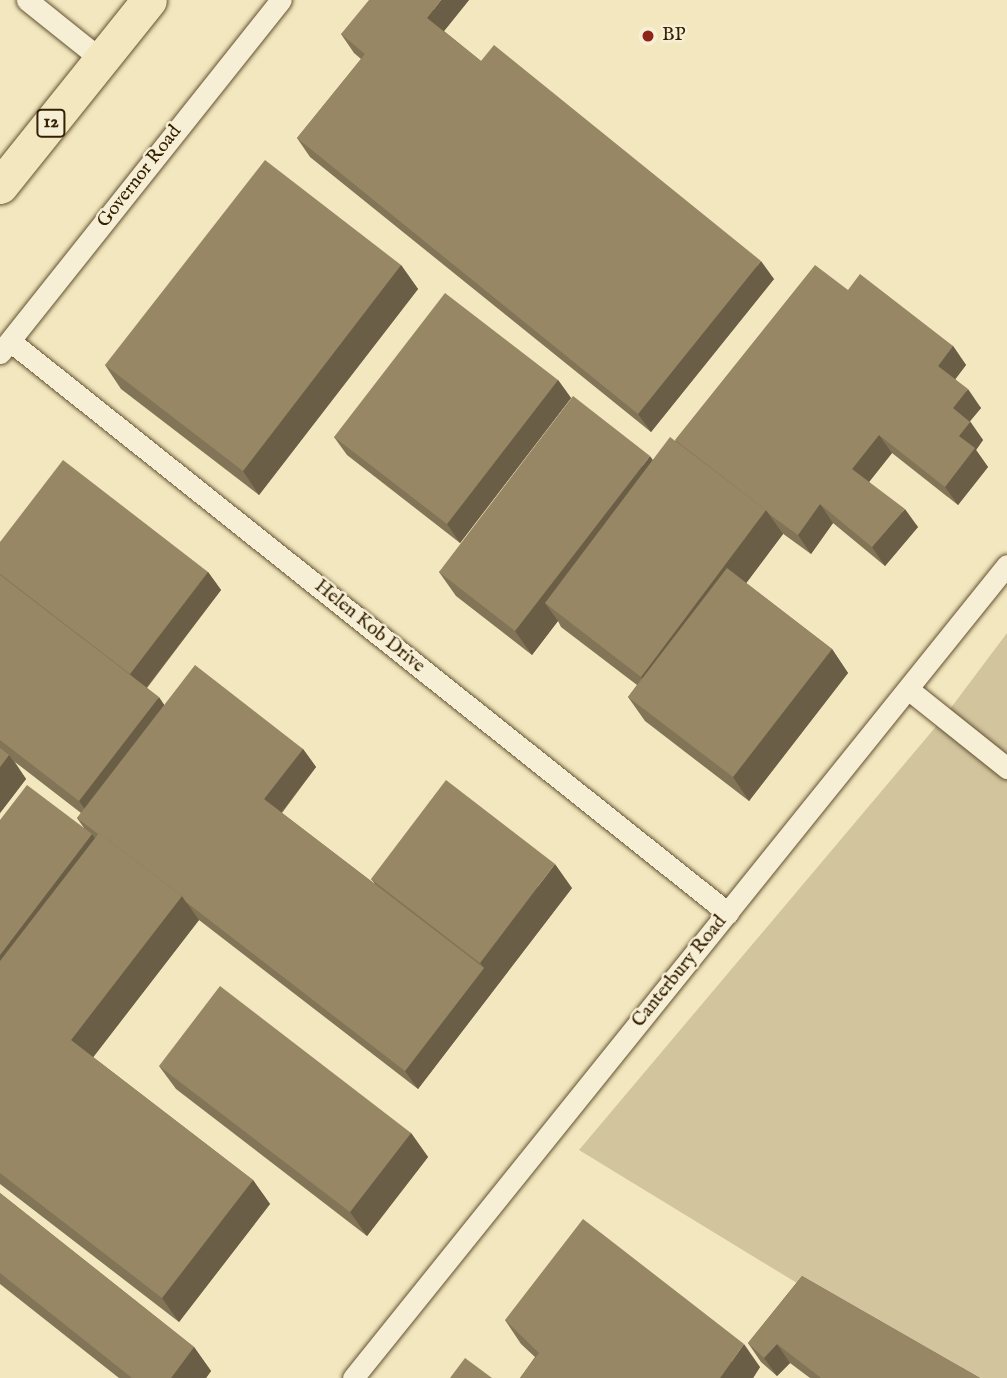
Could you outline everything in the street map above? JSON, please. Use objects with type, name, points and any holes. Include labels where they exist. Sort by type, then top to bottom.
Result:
[{"type":"main road","name":"12","points":[[0,186],[149,0]]},
{"type":"street","points":[[27,0],[102,60]]},
{"type":"street","name":"Governor Road","points":[[5,347],[281,0]]},
{"type":"street","name":"Helen Kob Drive","points":[[5,347],[728,913]]},
{"type":"street","name":"Canterbury Road","points":[[352,1378],[1007,565]]},
{"type":"street","points":[[908,689],[1007,768]]},
{"type":"shaded area","points":[[1007,633],[1007,1378],[961,1378],[815,1294],[579,1150],[944,717]]},
{"type":"building","points":[[369,0],[441,0],[427,18],[481,61],[494,45],[761,261],[638,414],[297,138],[365,54],[341,34]]},
{"type":"building","points":[[265,160],[401,265],[243,471],[105,365]]},
{"type":"building","points":[[815,265],[848,290],[860,274],[953,346],[938,366],[968,389],[953,408],[970,422],[959,436],[975,448],[945,487],[879,435],[852,469],[905,509],[872,547],[820,504],[798,535],[675,440]]},
{"type":"building","points":[[445,293],[558,380],[447,524],[334,437]]},
{"type":"building","points":[[573,396],[650,456],[515,631],[439,572]]},
{"type":"building","points":[[670,437],[766,510],[641,677],[545,603]]},
{"type":"building","points":[[63,460],[208,572],[130,674],[0,574],[0,542]]},
{"type":"building","points":[[727,568],[832,649],[733,777],[628,697]]},
{"type":"building","points":[[0,575],[159,697],[79,801],[0,740]]},
{"type":"building","points":[[195,665],[303,749],[264,799],[484,968],[405,1071],[186,902],[182,896],[77,818]]},
{"type":"building","points":[[0,748],[9,755],[0,767]]},
{"type":"building","points":[[446,780],[555,864],[480,963],[371,879]]},
{"type":"building","points":[[27,785],[92,834],[0,955],[0,820]]},
{"type":"building","points":[[99,833],[182,896],[71,1040],[253,1180],[162,1298],[0,1173],[0,961]]},
{"type":"building","points":[[220,986],[411,1133],[350,1212],[159,1066]]},
{"type":"building","points":[[0,1193],[194,1347],[171,1378],[132,1378],[0,1273]]},
{"type":"building","points":[[583,1219],[744,1344],[720,1378],[520,1378],[539,1353],[505,1320]]},
{"type":"building","points":[[802,1276],[980,1378],[821,1378],[777,1344],[764,1358],[748,1343]]},
{"type":"building","points":[[465,1358],[492,1378],[450,1378]]},
{"type":"place","name":"BP","points":[[648,36]]}]
